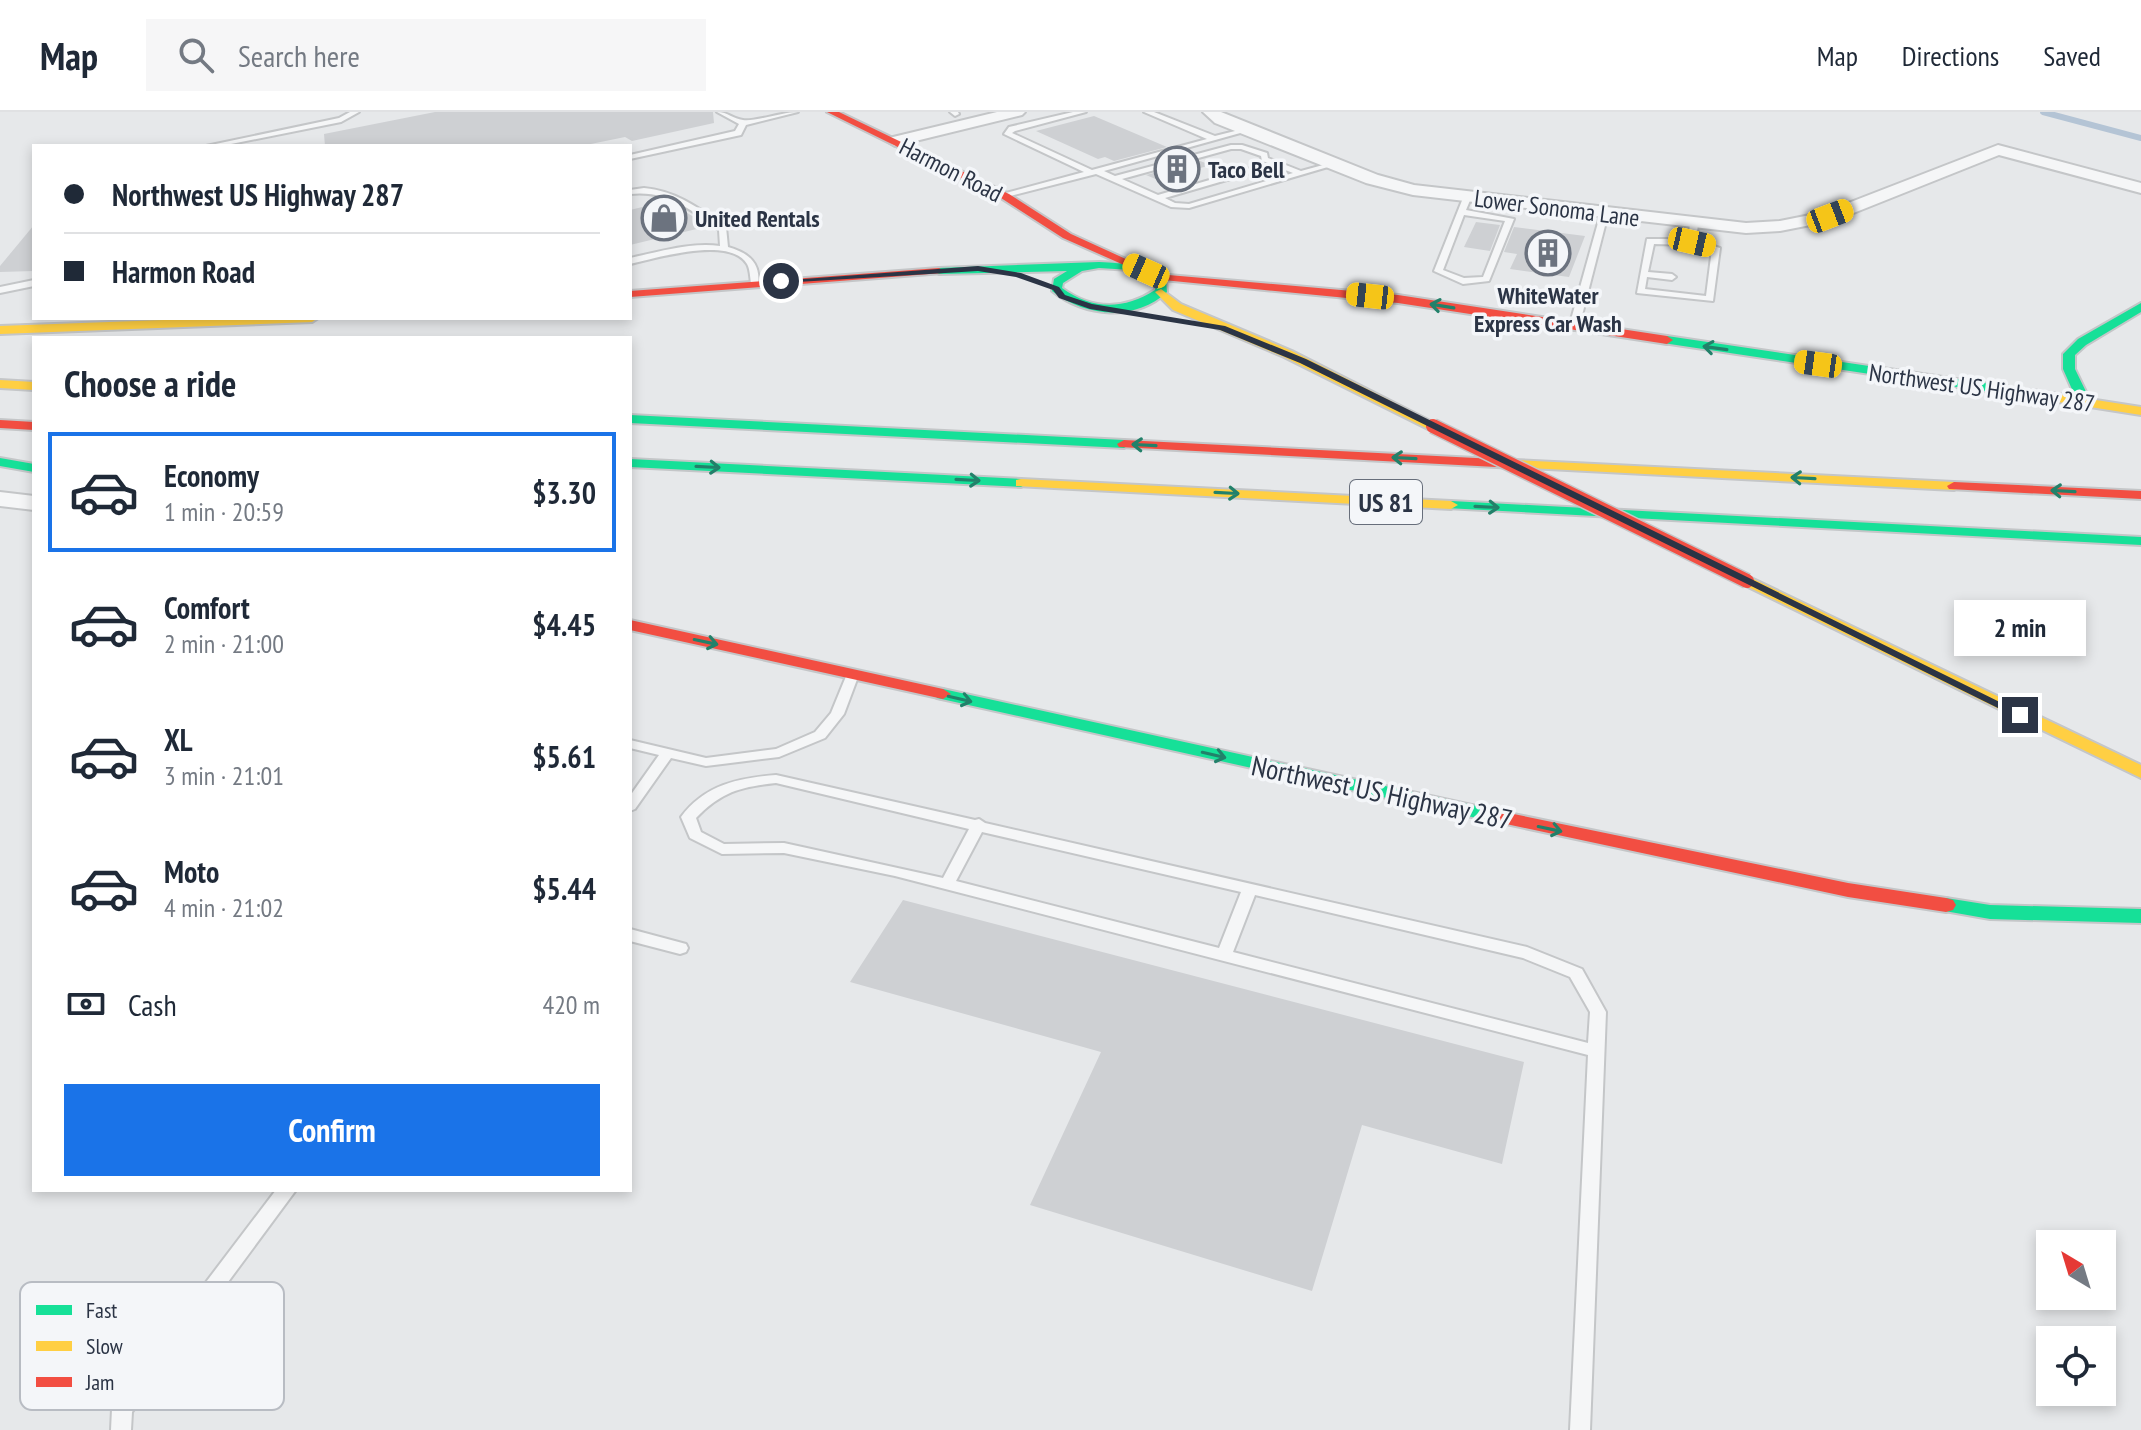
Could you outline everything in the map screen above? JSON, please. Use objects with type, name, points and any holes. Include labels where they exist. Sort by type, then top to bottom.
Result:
[{"type":"main road","name":"Harmon Road","points":[[832,112],[1005,196],[1067,236],[1155,280],[1177,307],[1303,361],[2137,772]]},
{"type":"main road","points":[[1067,236],[1081,268]]},
{"type":"main road","name":"Northwest US Highway 287","points":[[1081,268],[1116,265],[1155,280],[1398,299],[2141,411]]},
{"type":"main road","points":[[632,294],[978,268],[1081,268]]},
{"type":"main road","points":[[978,268],[1018,275],[1090,306],[1134,306],[1155,280]]},
{"type":"main road","points":[[1056,289],[1058,281],[1081,268]]},
{"type":"main road","name":"Harmon Road","points":[[1090,306],[1222,328]]},
{"type":"main road","points":[[2084,402],[2069,369],[2069,354],[2082,342],[2141,307]]},
{"type":"main road","points":[[0,330],[260,320]]},
{"type":"main road","points":[[0,384],[32,386]]},
{"type":"main road","name":"US 81","points":[[632,419],[2141,495]]},
{"type":"main road","points":[[0,424],[32,426]]},
{"type":"main road","points":[[0,462],[32,468]]},
{"type":"main road","name":"US 81","points":[[632,463],[2141,541]]},
{"type":"main road","name":"Northwest US Highway 287","points":[[632,625],[1627,846],[1848,890],[1990,912],[2141,916]]},
{"type":"street","points":[[895,141],[1017,112]]},
{"type":"street","name":"Lower Sonoma Lane","points":[[1211,112],[1221,120],[1390,185],[1464,205],[1604,214],[1693,233],[1807,222],[1830,216],[1998,150],[2141,188]]},
{"type":"street","points":[[874,131],[957,113]]},
{"type":"street","points":[[0,499],[32,503]]},
{"type":"lane","points":[[220,144],[341,120],[355,112]]},
{"type":"lane","points":[[721,112],[743,123],[794,112]]},
{"type":"lane","points":[[1082,112],[1012,129],[1008,134],[1174,205],[1189,206],[1334,164]]},
{"type":"lane","points":[[1148,112],[1215,139]]},
{"type":"lane","points":[[632,157],[738,133],[743,123]]},
{"type":"lane","points":[[1005,196],[1247,130]]},
{"type":"lane","points":[[1114,179],[1242,147],[1302,174]]},
{"type":"lane","points":[[1157,198],[1276,163]]},
{"type":"lane","points":[[632,192],[672,193],[723,229],[724,248]]},
{"type":"lane","points":[[1464,205],[1510,219],[1486,279],[1463,281],[1438,271],[1464,205]]},
{"type":"lane","points":[[1574,327],[1604,214]]},
{"type":"lane","points":[[1693,233],[1716,248],[1710,299],[1640,291],[1650,241],[1693,233]]},
{"type":"lane","points":[[632,261],[698,247],[724,248],[743,255],[752,265],[755,283]]},
{"type":"lane","points":[[1644,274],[1672,277]]},
{"type":"lane","points":[[1697,281],[1711,282]]},
{"type":"lane","points":[[0,290],[32,283]]},
{"type":"lane","points":[[632,744],[706,762],[779,753],[820,735],[837,714],[853,674]]},
{"type":"lane","points":[[632,803],[667,753]]},
{"type":"lane","points":[[737,758],[742,782]]},
{"type":"lane","points":[[1580,1430],[1598,1012],[1576,973],[1527,953],[776,779],[732,783],[708,796],[688,817],[695,835],[722,849],[784,848],[947,884],[1596,1051]]},
{"type":"lane","points":[[947,884],[979,824]]},
{"type":"lane","points":[[1224,956],[1250,888]]},
{"type":"lane","points":[[632,936],[680,948]]},
{"type":"lane","points":[[218,1282],[285,1192]]},
{"type":"lane","points":[[121,1430],[122,1410]]},
{"type":"building","points":[[435,112],[713,112],[714,123],[632,141],[625,137],[591,144],[325,144],[324,134]]},
{"type":"building","points":[[1094,116],[1167,147],[1114,161],[1105,157],[1098,159],[1036,131]]},
{"type":"building","name":"Taco Bell","points":[[1200,161],[1211,165],[1158,180],[1146,175]]},
{"type":"building","name":"United Rentals","points":[[667,201],[709,226],[632,245],[632,210]]},
{"type":"building","points":[[1476,222],[1500,225],[1490,251],[1464,247]]},
{"type":"building","points":[[32,227],[32,271],[0,272],[0,266]]},
{"type":"building","name":"WhiteWater Express Car Wash","points":[[1514,227],[1585,236],[1569,277],[1510,269],[1517,254],[1504,252]]},
{"type":"building","points":[[903,900],[1524,1062],[1502,1164],[1362,1125],[1312,1291],[1030,1205],[1101,1052],[850,982]]},
{"type":"waterway","points":[[2043,112],[2141,138]]},
{"type":"traffic: fast","points":[[1099,265],[1146,271],[1162,282],[1161,292],[1136,305],[1108,309],[1080,304],[1056,289],[1058,281],[1079,268],[1099,265]]},
{"type":"traffic: fast","points":[[939,271],[1041,266],[1079,268]]},
{"type":"traffic: fast","points":[[2084,402],[2069,369],[2069,354],[2082,342],[2141,307]]},
{"type":"traffic: fast","points":[[1667,340],[2038,395]]},
{"type":"traffic: fast","points":[[632,419],[1124,444]]},
{"type":"traffic: fast","points":[[0,462],[32,468]]},
{"type":"traffic: fast","points":[[632,463],[1021,483]]},
{"type":"traffic: fast","points":[[1451,505],[2141,541]]},
{"type":"traffic: fast","points":[[943,694],[1499,817]]},
{"type":"traffic: fast","points":[[1946,905],[1990,912],[2141,916]]},
{"type":"traffic: slow","points":[[1161,292],[1177,307],[1288,354],[1433,426]]},
{"type":"traffic: slow","points":[[0,330],[260,320]]},
{"type":"traffic: slow","points":[[0,384],[32,386]]},
{"type":"traffic: slow","points":[[2038,395],[2141,411]]},
{"type":"traffic: slow","points":[[1515,464],[1954,486]]},
{"type":"traffic: slow","points":[[1021,483],[1451,505]]},
{"type":"traffic: slow","points":[[1747,581],[2141,772]]},
{"type":"traffic: jam","points":[[832,112],[1005,196],[1067,236],[1146,271]]},
{"type":"traffic: jam","points":[[632,294],[939,271]]},
{"type":"traffic: jam","points":[[1157,277],[1398,299],[1667,340]]},
{"type":"traffic: jam","points":[[0,424],[32,426]]},
{"type":"traffic: jam","points":[[1433,426],[1747,581]]},
{"type":"traffic: jam","points":[[1124,444],[1515,464]]},
{"type":"traffic: jam","points":[[1954,486],[2141,495]]},
{"type":"traffic: jam","points":[[632,625],[943,694]]},
{"type":"traffic: jam","points":[[1499,817],[1848,890],[1946,905]]},
{"type":"place","name":"Taco Bell","points":[[1177,169]]},
{"type":"place","name":"United Rentals","points":[[664,218]]},
{"type":"place","name":"WhiteWater Express Car Wash","points":[[1548,253]]},
{"type":"route","points":[[781,281],[978,268],[1018,275],[1056,289],[1074,302],[1090,306],[1222,328],[1303,361],[2020,715]]}]
